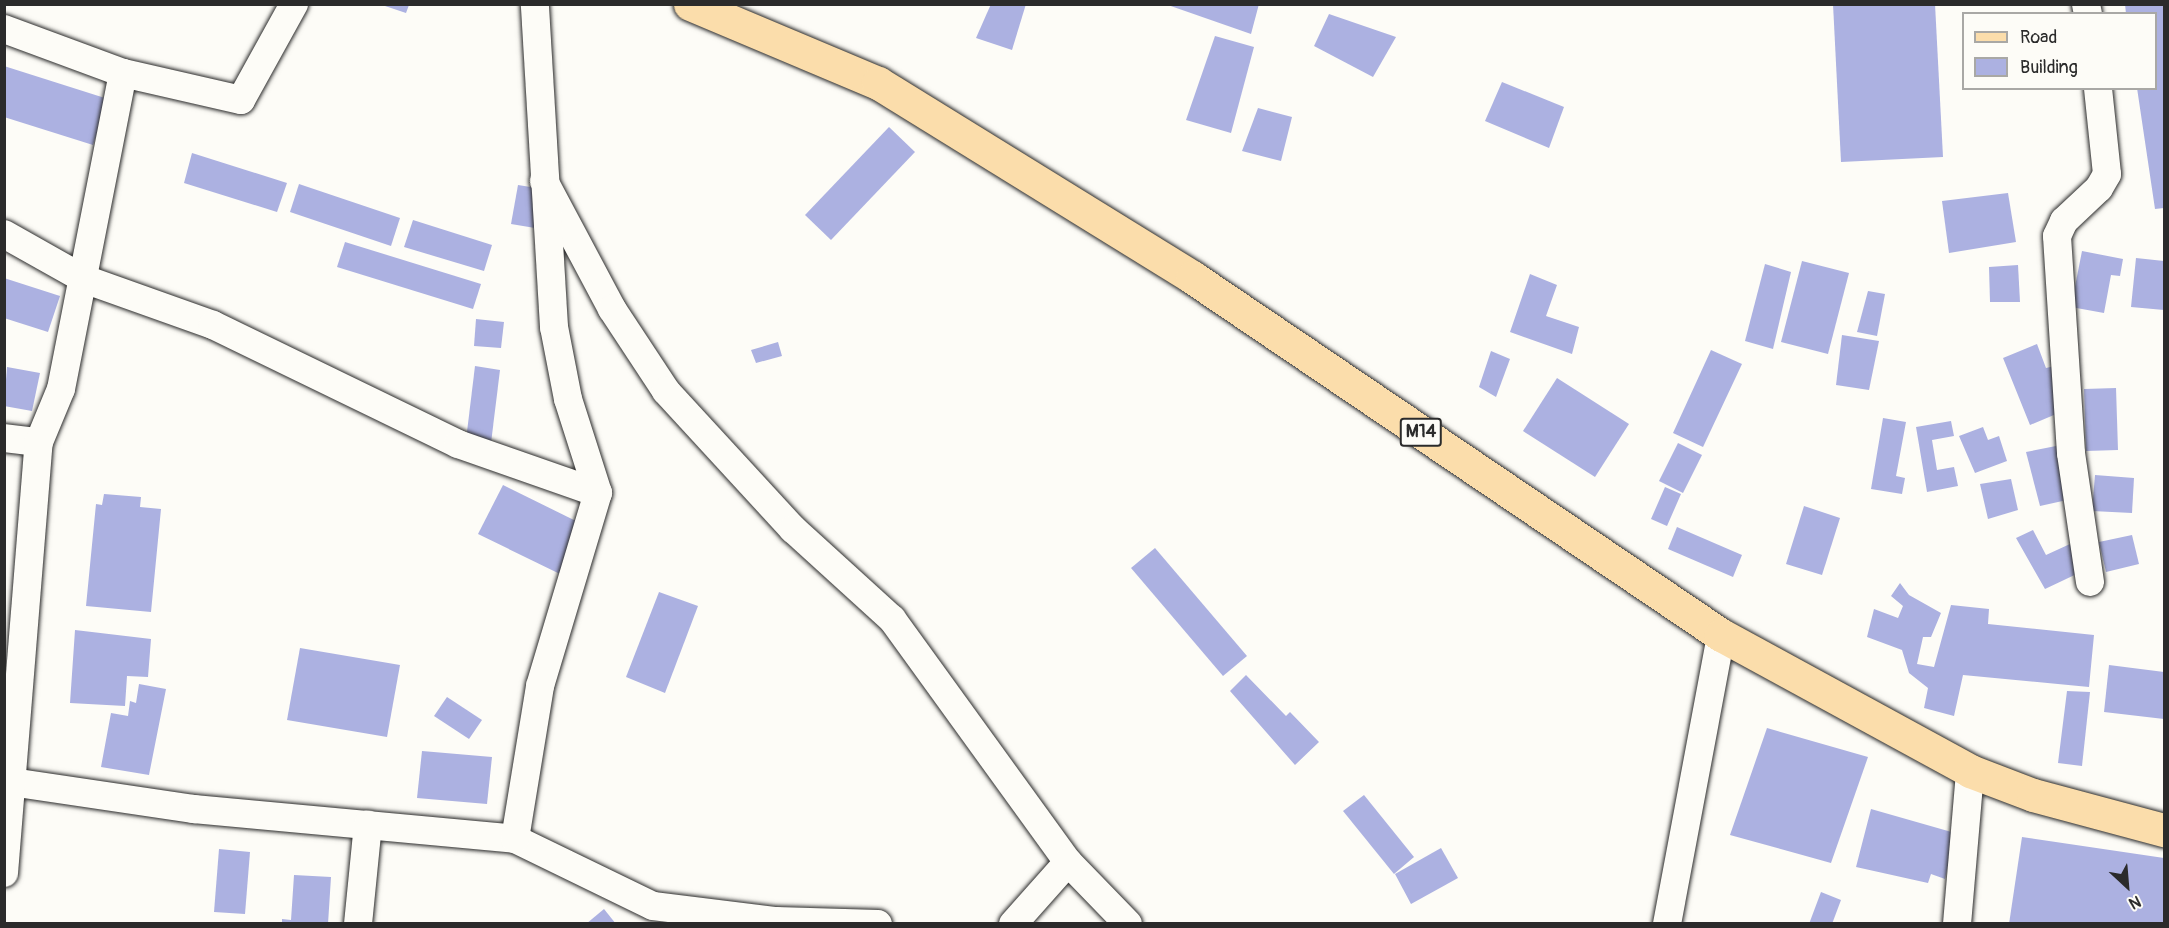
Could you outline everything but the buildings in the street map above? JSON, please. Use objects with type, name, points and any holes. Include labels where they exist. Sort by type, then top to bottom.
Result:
[{"type":"main road","name":"M14","points":[[690,4],[878,83],[1192,277],[1721,635],[1970,771],[2033,795],[2164,830]]},
{"type":"street","points":[[4,29],[123,74],[241,100],[294,4]]},
{"type":"street","points":[[515,838],[540,686],[598,493],[568,399],[554,327],[535,4]]},
{"type":"street","points":[[4,873],[7,782],[39,442],[61,389],[67,345],[84,279],[123,74]]},
{"type":"street","points":[[2090,582],[2071,453],[2057,236],[2064,221],[2100,188],[2107,174],[2098,90]]},
{"type":"street","points":[[544,181],[612,309],[666,391],[793,529],[892,619],[978,744],[1068,862],[1128,924]]},
{"type":"street","points":[[4,234],[84,279],[213,325],[458,444],[598,493]]},
{"type":"street","points":[[4,438],[39,442]]},
{"type":"street","points":[[1667,924],[1721,635]]},
{"type":"street","points":[[1957,924],[1970,771]]},
{"type":"street","points":[[7,782],[194,809],[515,838],[653,906],[765,920],[878,924]]},
{"type":"street","points":[[358,924],[368,824]]},
{"type":"street","points":[[1013,924],[1068,862]]}]
